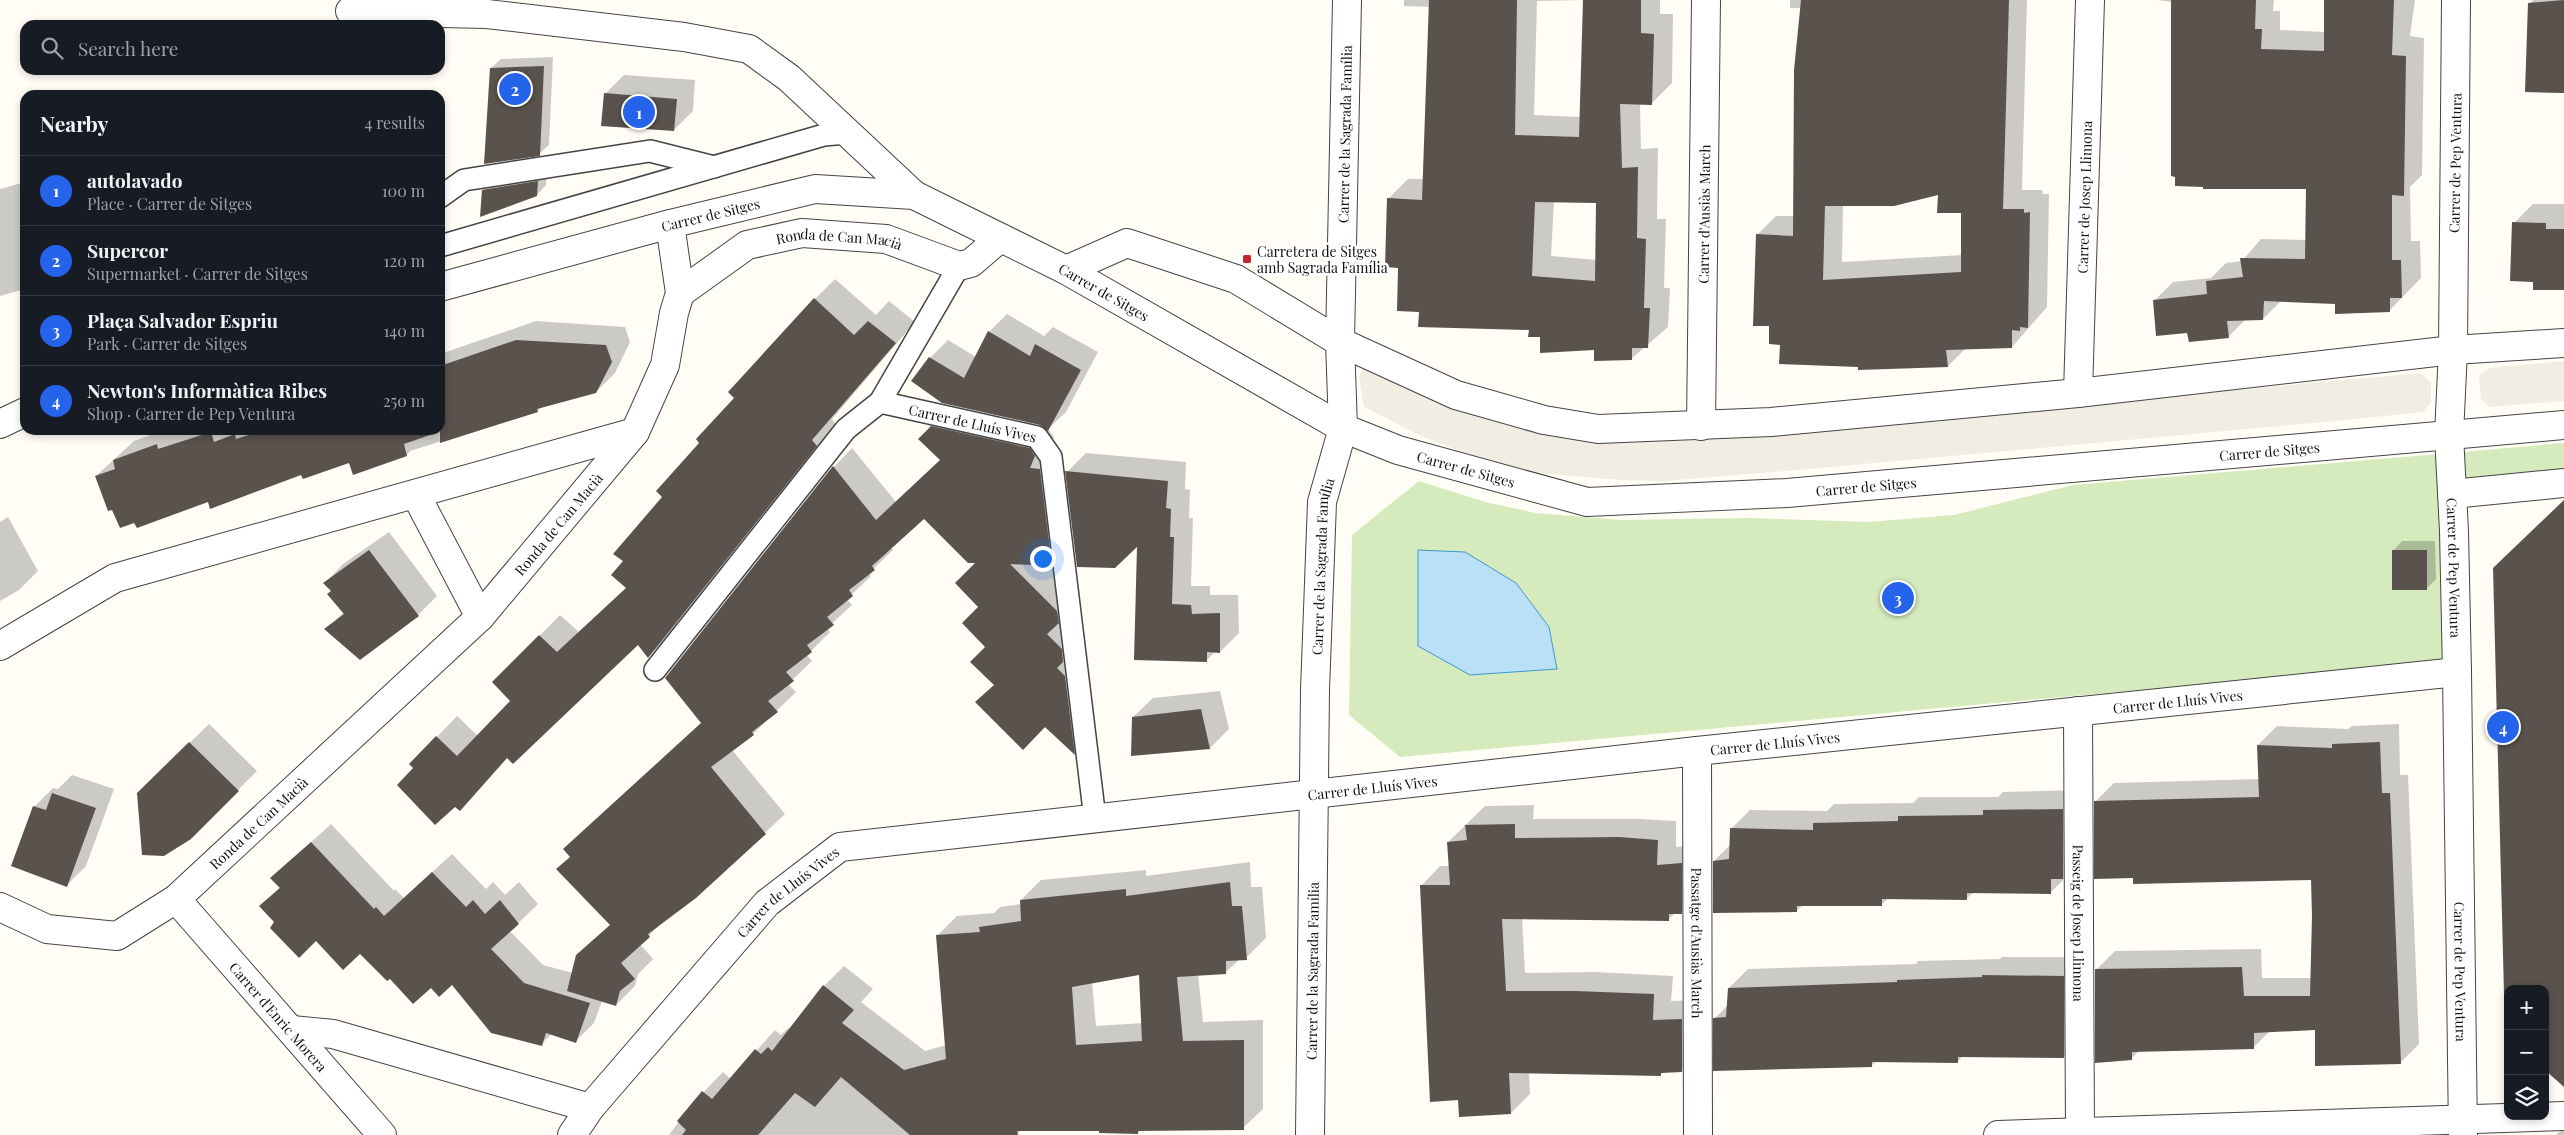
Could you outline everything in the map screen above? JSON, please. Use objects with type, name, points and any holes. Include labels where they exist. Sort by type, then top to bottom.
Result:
[{"type":"street","name":"Carrer de la Sagrada Família","points":[[1310,1135],[1314,870],[1312,796],[1322,502],[1343,428],[1340,342],[1347,0]]},
{"type":"street","name":"Carrer d'Ausiàs March","points":[[1701,426],[1706,0]]},
{"type":"street","name":"Carrer de Josep Llimona","points":[[2078,393],[2090,0]]},
{"type":"street","name":"Carrer de Pep Ventura","points":[[2456,0],[2453,350],[2448,435],[2452,494],[2458,672],[2463,1128]]},
{"type":"street","points":[[352,6],[487,14],[684,37],[749,49],[789,78],[914,195]]},
{"type":"street","name":"Carrer de Sitges","points":[[445,286],[670,224],[815,189],[914,195],[1066,270],[1343,428],[1398,450],[1587,502],[1787,493],[2564,425]]},
{"type":"street","name":"Ronda de Can Macià","points":[[0,907],[47,929],[117,936],[176,899],[480,617],[635,432],[665,365],[674,313],[680,294],[670,224]]},
{"type":"street","name":"Ronda de Can Macià","points":[[680,294],[747,245],[802,233],[886,239],[960,266]]},
{"type":"street","points":[[960,266],[972,263],[1000,238]]},
{"type":"street","points":[[1066,270],[1127,243],[1236,279],[1340,342],[1456,395],[1544,420],[1598,428],[1701,426],[1771,422],[2078,393],[2453,350],[2564,343]]},
{"type":"street","points":[[0,424],[20,414]]},
{"type":"street","points":[[0,646],[115,578],[635,432]]},
{"type":"street","points":[[2452,494],[2564,483]]},
{"type":"street","points":[[416,495],[480,617]]},
{"type":"street","name":"Carrer de Lluís Vives","points":[[572,1135],[590,1108],[767,903],[840,847],[1312,796],[1697,751],[2458,672]]},
{"type":"street","name":"Passeig de Josep Llimona","points":[[2078,711],[2080,1134]]},
{"type":"street","name":"Passatge d'Ausiàs March","points":[[1697,751],[1698,1135]]},
{"type":"street","name":"Carrer d'Enric Morera","points":[[176,899],[382,1135]]},
{"type":"street","points":[[292,1030],[333,1034],[590,1108]]},
{"type":"street","points":[[1998,1135],[2463,1128],[2564,1116]]},
{"type":"lane","points":[[445,245],[824,135],[846,133]]},
{"type":"lane","points":[[445,194],[464,180],[650,151],[715,167]]},
{"type":"lane","points":[[655,670],[846,429],[880,402],[960,266]]},
{"type":"lane","name":"Carrer de Lluís Vives","points":[[880,402],[1037,437],[1051,457],[1095,819]]},
{"type":"green space","points":[[2564,443],[2564,473],[2464,483],[2461,452]]},
{"type":"green space","points":[[2439,454],[2447,662],[1400,757],[1349,715],[1352,535],[1419,481],[1485,502],[1536,513],[1621,520],[1749,518],[1868,522],[1954,515],[2073,485]]},
{"type":"shaded area","points":[[2564,361],[2564,401],[2489,407],[2481,399],[2479,375],[2490,368]]},
{"type":"shaded area","points":[[1369,367],[1452,406],[1515,426],[1587,438],[1624,440],[1678,441],[2420,373],[2431,382],[2431,402],[2423,412],[2336,421],[1775,472],[1664,481],[1620,480],[1537,473],[1475,457],[1421,436],[1364,407],[1359,377],[1363,369]]},
{"type":"water","points":[[1418,550],[1465,552],[1516,583],[1549,627],[1557,669],[1470,675],[1418,646]]},
{"type":"building","points":[[1429,0],[1517,0],[1515,135],[1579,137],[1583,0],[1641,0],[1641,33],[1654,34],[1652,105],[1620,104],[1622,168],[1638,167],[1637,238],[1646,239],[1644,308],[1650,308],[1648,348],[1632,348],[1632,360],[1594,361],[1594,350],[1540,353],[1540,337],[1528,337],[1529,330],[1418,327],[1419,312],[1397,311],[1398,268],[1385,267],[1387,198],[1422,200]],"holes":[[[1535,202],[1596,203],[1595,281],[1532,276]]]},
{"type":"building","points":[[1801,0],[2009,0],[2003,209],[2024,209],[2024,213],[2030,212],[2028,328],[2020,327],[2020,331],[2012,330],[2012,348],[1946,350],[1948,367],[1858,370],[1858,367],[1779,364],[1780,345],[1769,344],[1769,326],[1753,326],[1756,234],[1793,236],[1794,70]],"holes":[[[1938,195],[1937,213],[1961,213],[1961,272],[1823,280],[1825,206],[1894,206]]]},
{"type":"building","points":[[2171,0],[2256,0],[2255,29],[2262,29],[2261,49],[2324,51],[2324,0],[2394,0],[2392,55],[2406,56],[2404,196],[2392,195],[2392,260],[2401,260],[2402,298],[2390,298],[2390,312],[2335,314],[2335,304],[2264,301],[2263,320],[2227,321],[2229,338],[2189,342],[2187,333],[2156,336],[2153,300],[2207,294],[2206,281],[2243,277],[2240,258],[2305,259],[2306,189],[2203,189],[2203,187],[2175,186],[2175,177],[2171,176]]},
{"type":"building","points":[[2564,0],[2564,93],[2525,92],[2528,3]]},
{"type":"building","points":[[544,66],[540,156],[484,164],[490,68]]},
{"type":"building","points":[[604,93],[677,99],[674,131],[601,126]]},
{"type":"building","points":[[538,181],[537,196],[480,217],[482,190]]},
{"type":"building","points":[[2512,222],[2546,223],[2546,229],[2564,229],[2564,290],[2533,290],[2533,282],[2510,281]]},
{"type":"building","points":[[814,298],[854,335],[868,321],[896,343],[812,440],[817,446],[648,658],[638,645],[513,764],[507,758],[460,811],[455,807],[435,825],[397,785],[413,768],[409,764],[436,736],[457,756],[510,701],[492,682],[539,635],[557,652],[626,588],[611,575],[623,561],[613,554],[662,497],[656,491],[699,443],[696,439],[734,398],[728,392]]},
{"type":"building","points":[[988,331],[1030,356],[1035,344],[1081,370],[1048,431],[1040,425],[942,403],[911,381],[929,357],[964,378]]},
{"type":"building","points":[[516,340],[606,345],[612,362],[596,393],[537,409],[538,412],[440,443],[440,435],[445,435],[445,364]]},
{"type":"building","points":[[931,426],[1030,448],[1035,456],[1030,468],[1040,469],[1052,566],[1010,564],[1057,611],[1059,623],[1047,634],[1062,649],[1063,662],[1057,668],[1065,676],[1075,755],[1045,727],[1023,750],[975,702],[994,685],[970,662],[985,647],[962,623],[978,607],[955,583],[975,563],[968,563],[924,519],[872,566],[875,570],[849,590],[853,596],[827,617],[834,625],[807,645],[812,652],[786,672],[794,681],[768,701],[778,712],[752,732],[754,735],[711,767],[766,834],[696,898],[648,934],[650,937],[621,963],[635,979],[620,991],[616,1006],[567,991],[576,955],[610,925],[556,869],[570,857],[563,849],[701,723],[665,678],[833,466],[876,520],[940,460],[918,439]]},
{"type":"building","points":[[202,435],[212,435],[214,442],[232,435],[235,435],[236,439],[249,435],[430,435],[404,444],[407,456],[353,475],[349,463],[303,479],[301,475],[210,509],[208,502],[137,528],[134,523],[120,528],[112,510],[108,511],[95,476],[115,469],[113,460],[157,444],[158,449]]},
{"type":"building","points":[[1065,471],[1168,481],[1166,508],[1171,509],[1170,537],[1174,537],[1172,604],[1191,605],[1192,614],[1220,613],[1220,653],[1207,652],[1207,662],[1134,660],[1137,547],[1115,568],[1077,567]]},
{"type":"building","points":[[2564,500],[2564,1087],[2549,1074],[2549,985],[2504,985],[2504,993],[2493,568]]},
{"type":"building","points":[[369,550],[419,616],[360,660],[324,629],[344,614],[327,594],[331,591],[323,583]]},
{"type":"building","points":[[2392,550],[2427,550],[2427,590],[2392,590]]},
{"type":"building","points":[[1201,709],[1210,749],[1131,756],[1132,717]]},
{"type":"building","points":[[189,742],[239,791],[191,839],[164,856],[142,855],[137,793]]},
{"type":"building","points":[[2380,742],[2382,793],[2390,793],[2401,1064],[2315,1066],[2315,1030],[2254,1033],[2254,1049],[2132,1052],[2132,1060],[2095,1063],[2095,969],[2242,967],[2244,996],[2310,996],[2312,916],[2311,880],[2133,884],[2133,878],[2094,879],[2094,801],[2259,797],[2257,745],[2332,748],[2332,744]]},
{"type":"building","points":[[52,793],[96,808],[67,887],[11,866],[33,806],[46,810]]},
{"type":"building","points":[[2063,809],[2063,879],[2051,879],[2051,894],[1967,893],[1967,900],[1882,899],[1882,906],[1797,906],[1797,912],[1713,913],[1713,861],[1729,859],[1730,828],[1813,830],[1813,823],[1898,821],[1898,816],[1983,815],[1983,810]]},
{"type":"building","points":[[1515,824],[1515,838],[1619,837],[1658,840],[1657,865],[1682,863],[1682,914],[1669,914],[1669,921],[1502,919],[1506,991],[1654,994],[1653,1020],[1682,1019],[1682,1072],[1661,1073],[1661,1076],[1509,1073],[1511,1114],[1459,1117],[1458,1100],[1430,1102],[1420,885],[1450,885],[1447,842],[1467,840],[1465,825]]},
{"type":"building","points":[[311,842],[374,909],[376,907],[384,916],[432,872],[466,907],[473,900],[485,914],[500,900],[519,924],[491,949],[524,983],[590,1003],[576,1043],[546,1033],[542,1046],[491,1033],[452,985],[439,997],[431,988],[413,1004],[390,979],[387,981],[360,954],[343,970],[316,941],[299,958],[270,928],[274,922],[259,906],[280,888],[270,878]]},
{"type":"building","points":[[1230,882],[1232,906],[1242,906],[1247,960],[1226,961],[1226,974],[1177,977],[1183,1041],[1244,1040],[1244,1130],[1138,1131],[1138,1134],[1099,1133],[1099,1131],[1017,1131],[1018,1135],[910,1135],[841,1077],[815,1107],[795,1093],[758,1135],[682,1135],[686,1130],[677,1121],[702,1091],[712,1099],[755,1049],[761,1054],[768,1047],[772,1051],[823,985],[854,1010],[842,1023],[904,1070],[946,1059],[936,935],[980,932],[979,927],[1021,921],[1020,900],[1126,889],[1126,896]],"holes":[[[1139,975],[1142,1041],[1076,1045],[1072,987]]]},
{"type":"building","points":[[1982,975],[2064,976],[2064,1058],[1958,1057],[1958,1063],[1872,1062],[1872,1067],[1713,1071],[1713,1018],[1726,1017],[1728,988],[1897,982],[1897,980],[1982,977]]},
{"type":"place","name":"Supercor","points":[[515,89]]},
{"type":"place","name":"autolavado","points":[[639,112]]},
{"type":"place","name":"Carretera de Sitges amb Sagrada Família","points":[[1247,259]]},
{"type":"place","name":"Plaça Salvador Espriu","points":[[1898,598]]},
{"type":"place","name":"Newton's Informàtica Ribes","points":[[2503,727]]}]
